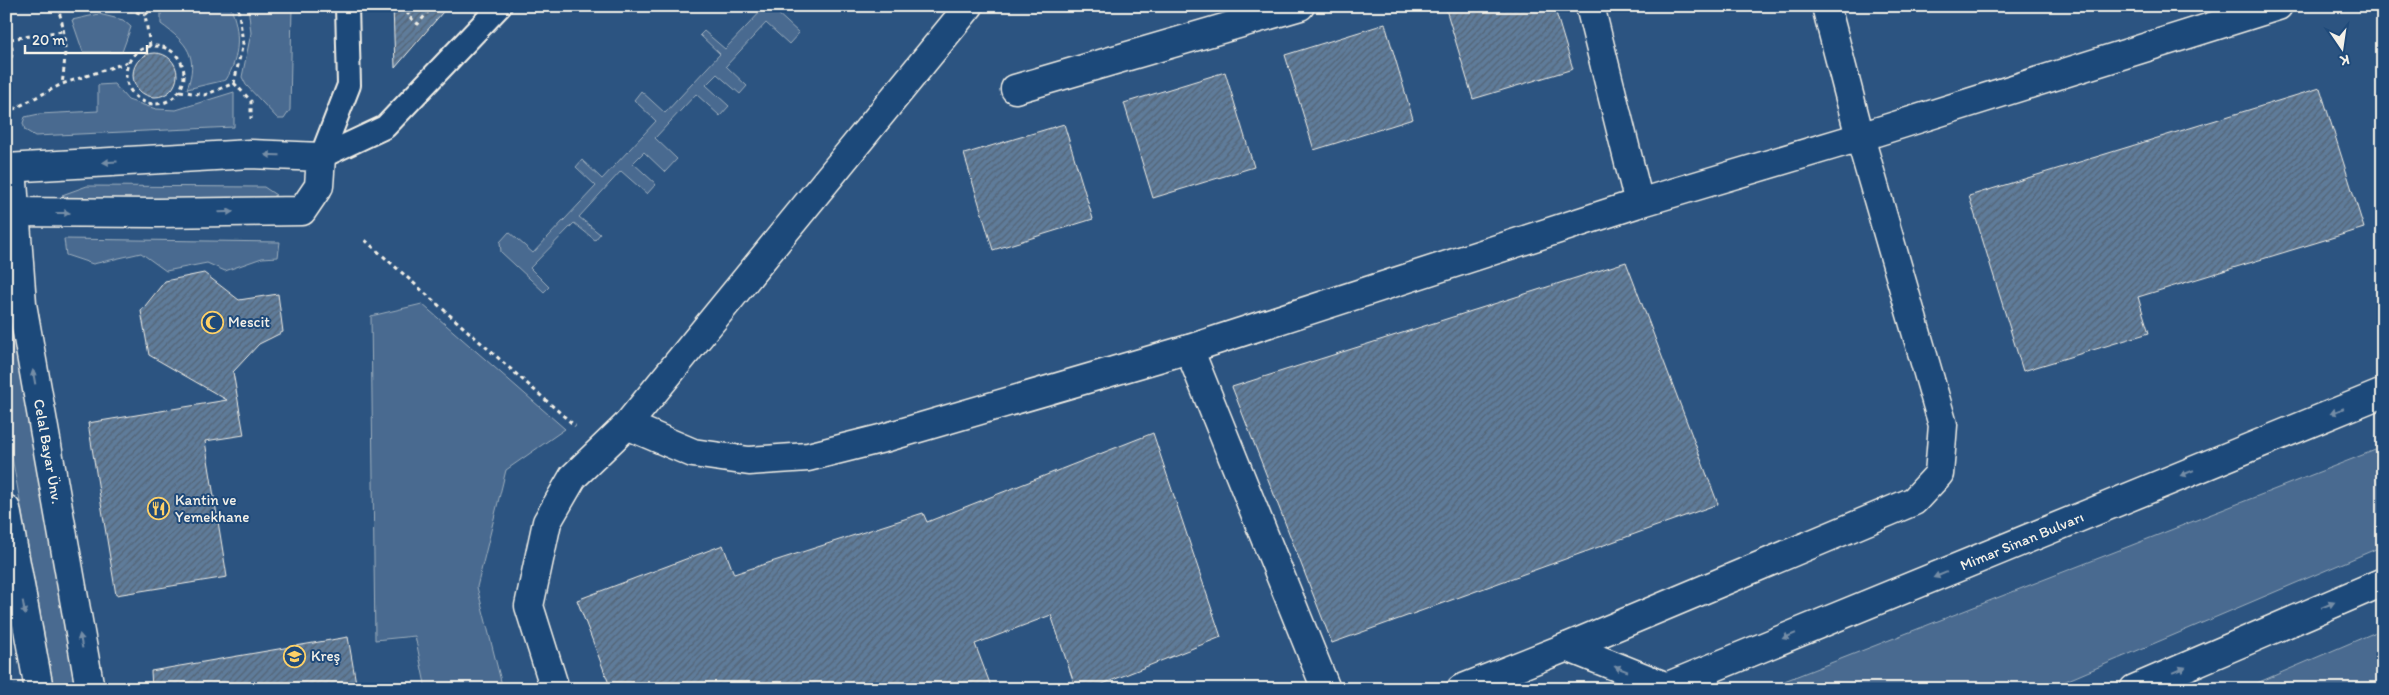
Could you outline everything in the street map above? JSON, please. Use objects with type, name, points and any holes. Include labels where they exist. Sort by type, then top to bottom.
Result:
[{"type":"main road","points":[[555,689],[529,606],[547,522],[573,477],[627,425],[969,6]]},
{"type":"main road","points":[[1015,90],[1300,6]]},
{"type":"main road","points":[[1590,6],[1640,203]]},
{"type":"main road","points":[[1461,689],[1567,648],[1914,501],[1939,474],[1943,425],[1860,137],[1826,6]]},
{"type":"main road","points":[[627,425],[693,453],[749,461],[808,457],[884,438],[1189,349],[1640,203],[1860,137],[2278,6]]},
{"type":"main road","name":"Celal Bayar Ünv.","points":[[90,689],[22,304],[10,212],[9,168],[250,154],[321,157]]},
{"type":"main road","points":[[10,212],[158,213],[302,211],[318,186],[321,157]]},
{"type":"main road","points":[[1189,349],[1326,689]]},
{"type":"main road","name":"Mimar Sinan Bulvarı","points":[[1664,688],[2383,393]]},
{"type":"main road","points":[[6,509],[39,689]]},
{"type":"main road","points":[[2134,689],[2383,582]]},
{"type":"main road","points":[[1567,648],[1664,688]]},
{"type":"lane","points":[[321,157],[334,86],[332,6]]},
{"type":"lane","points":[[321,157],[350,85],[347,6]]},
{"type":"lane","points":[[321,157],[385,127],[500,6]]},
{"type":"path","points":[[58,6],[62,18],[67,55],[62,84]]},
{"type":"path","points":[[121,6],[145,15]]},
{"type":"path","points":[[145,15],[155,6]]},
{"type":"path","points":[[234,83],[243,43],[238,6]]},
{"type":"path","points":[[415,6],[407,15],[418,24],[433,6]]},
{"type":"path","points":[[145,15],[150,46]]},
{"type":"path","points":[[6,31],[13,51],[11,62],[6,72]]},
{"type":"path","points":[[10,39],[63,31]]},
{"type":"path","points":[[6,113],[62,84],[128,62],[141,48],[150,46],[169,48],[182,63],[185,72],[184,82],[180,91],[163,103],[144,102],[129,90],[126,71],[128,62]]},
{"type":"path","points":[[180,91],[204,95],[234,83]]},
{"type":"path","points":[[234,83],[251,101],[251,126]]},
{"type":"path","points":[[365,240],[602,449]]},
{"type":"shaded area","points":[[163,6],[230,6],[236,25],[237,44],[234,62],[226,80],[187,89],[192,68],[191,59],[184,44],[161,24],[161,8]]},
{"type":"shaded area","points":[[248,6],[292,6],[290,110],[284,119],[278,119],[246,85],[242,77],[251,33]]},
{"type":"shaded area","points":[[766,6],[778,6],[775,11],[799,33],[789,44],[766,23],[726,66],[747,86],[740,94],[717,74],[706,85],[729,106],[720,116],[696,94],[655,138],[677,159],[665,172],[644,152],[633,163],[656,184],[647,194],[621,171],[579,217],[600,234],[595,240],[574,223],[530,268],[549,287],[544,292],[501,252],[500,242],[509,232],[533,253],[596,186],[576,167],[582,160],[602,179],[656,121],[634,100],[641,91],[665,113],[720,54],[700,35],[704,31],[725,49]]},
{"type":"shaded area","points":[[99,14],[123,20],[131,27],[122,52],[83,52],[72,20]]},
{"type":"shaded area","points":[[114,84],[128,100],[156,109],[176,110],[234,92],[234,127],[35,136],[25,130],[23,123],[25,117],[39,114],[98,111],[98,85]]},
{"type":"shaded area","points":[[87,186],[264,187],[276,195],[262,201],[83,203],[62,195]]},
{"type":"shaded area","points":[[64,239],[280,242],[278,257],[262,258],[225,271],[207,263],[166,271],[141,253],[93,264],[66,255]]},
{"type":"shaded area","points":[[6,295],[78,689],[54,689],[6,424]]},
{"type":"shaded area","points":[[422,304],[565,429],[506,470],[477,587],[503,689],[426,689],[415,636],[375,640],[371,316]]},
{"type":"shaded area","points":[[2383,447],[2383,546],[2047,689],[1764,689]]},
{"type":"shaded area","points":[[2383,629],[2383,689],[2243,689]]},
{"type":"building","points":[[393,6],[448,6],[395,68]]},
{"type":"building","points":[[1445,6],[1554,6],[1573,69],[1473,99]]},
{"type":"building","points":[[1385,24],[1413,119],[1314,150],[1285,55]]},
{"type":"building","points":[[159,53],[171,59],[176,66],[176,84],[171,91],[164,96],[151,97],[143,94],[136,87],[133,71],[136,63],[143,56]]},
{"type":"building","points":[[1225,72],[1254,167],[1153,198],[1124,103]]},
{"type":"building","points":[[2320,88],[2364,228],[2138,297],[2149,333],[2023,371],[1969,196]]},
{"type":"building","points":[[1064,124],[1093,219],[993,250],[964,154]]},
{"type":"building","points":[[1626,262],[1718,504],[1332,643],[1232,387]]},
{"type":"building","name":"Kantin ve Yemekhane","points":[[204,273],[239,300],[278,294],[283,332],[259,344],[233,372],[244,435],[205,441],[227,577],[116,595],[88,423],[227,400],[149,355],[141,311],[165,281]]},
{"type":"building","points":[[1153,433],[1221,637],[1090,689],[1076,689],[1051,615],[975,644],[992,689],[611,689],[577,600],[723,545],[734,574],[923,513],[927,522]]},
{"type":"building","name":"Kreş","points":[[348,637],[357,689],[152,689],[151,671]]},
{"type":"place","name":"Mescit","points":[[212,322]]},
{"type":"place","name":"Kantin ve Yemekhane","points":[[159,509]]},
{"type":"place","name":"Kreş","points":[[295,656]]}]
